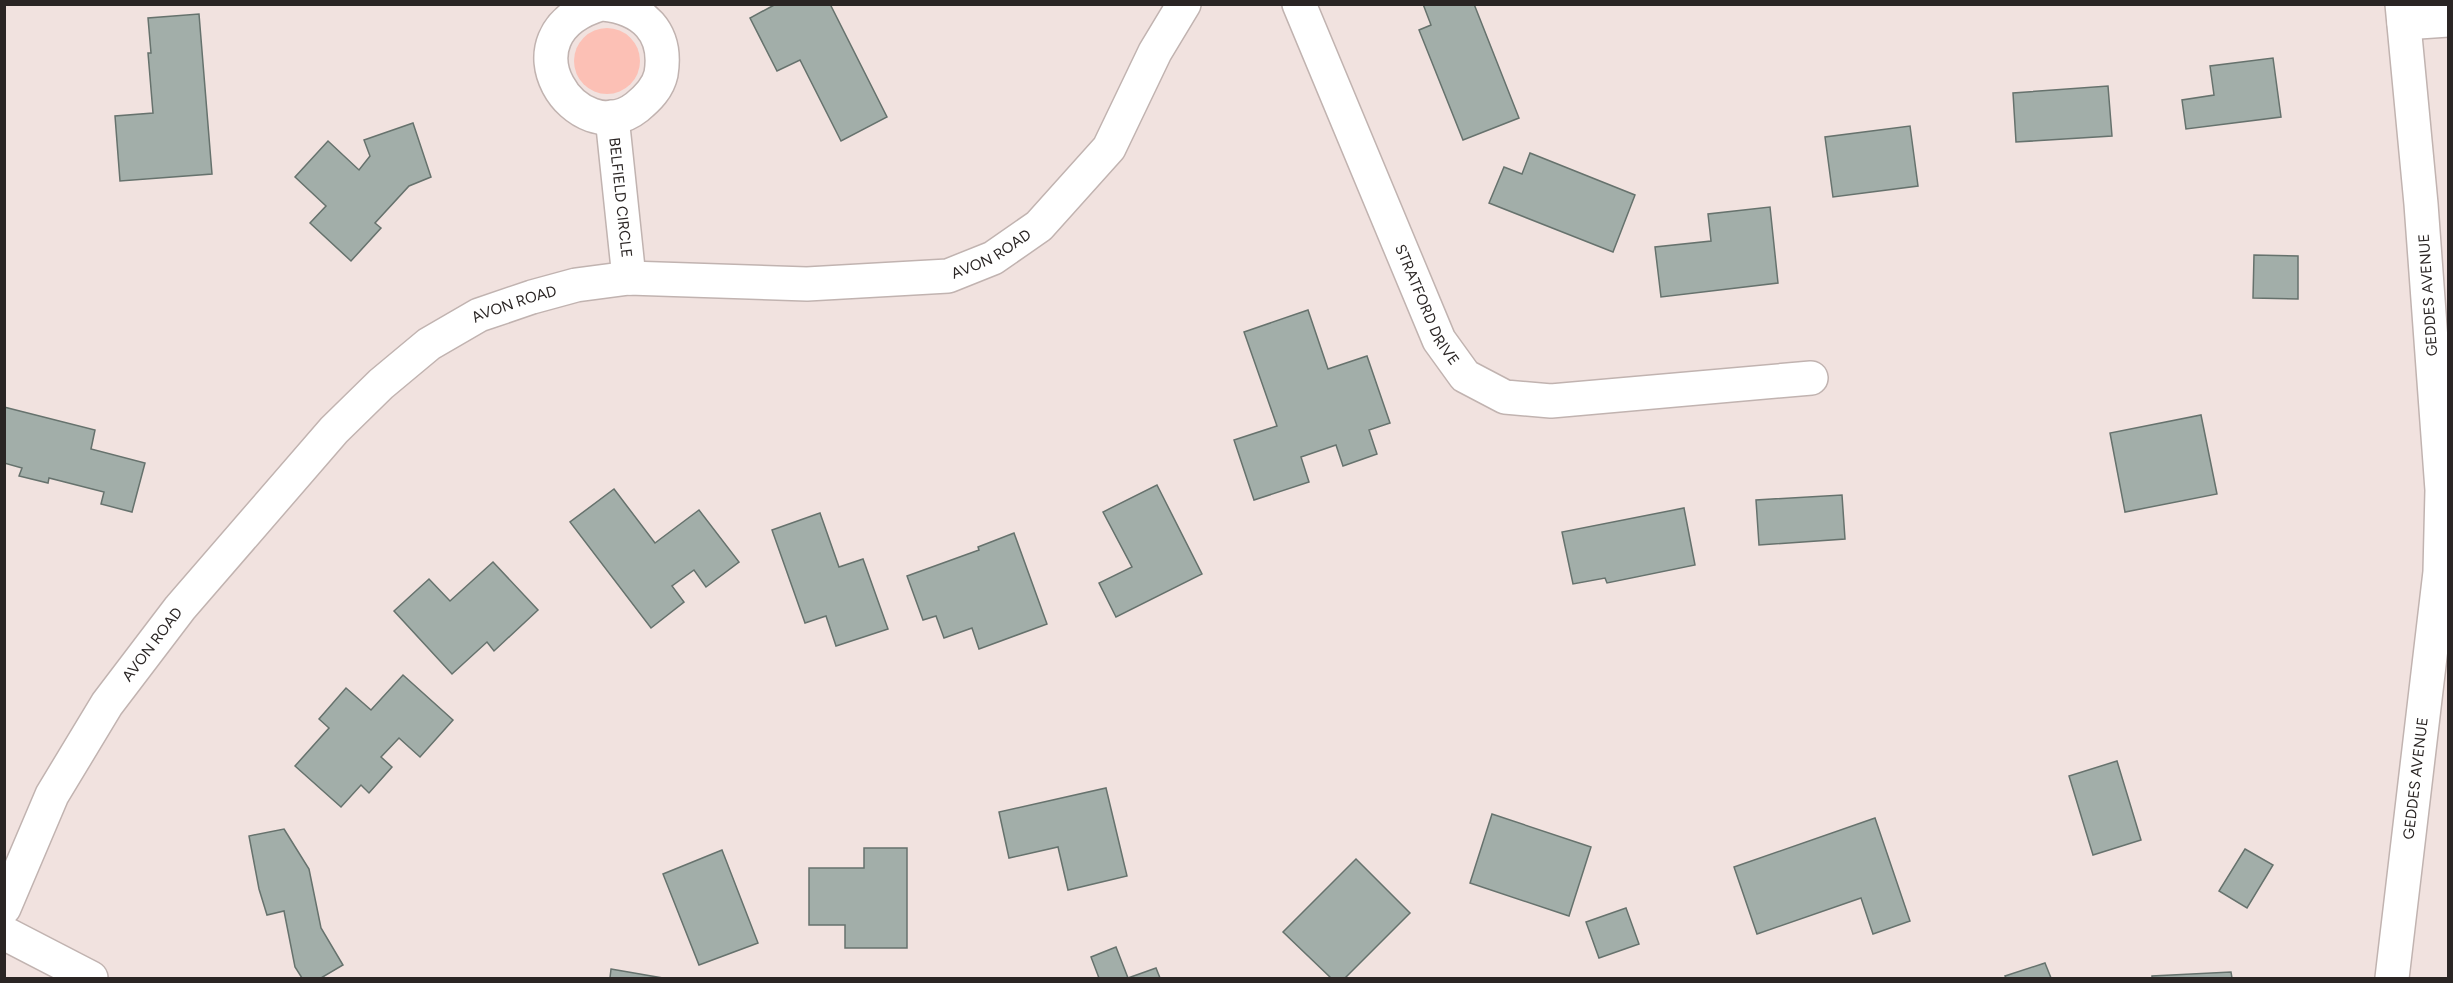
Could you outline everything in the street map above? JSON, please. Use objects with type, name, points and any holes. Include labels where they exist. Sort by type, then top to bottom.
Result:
[{"type":"street","name":"BELFIELD CIRCLE","points":[[602,4],[623,6],[642,17],[657,34],[663,55],[661,77],[650,97],[633,110],[612,117],[590,114],[571,104],[557,87],[550,66],[553,44],[563,25],[580,10],[602,4]]},
{"type":"street","name":"AVON ROAD","points":[[4,908],[52,795],[107,704],[180,608],[334,430],[381,384],[429,344],[479,315],[576,285],[629,278],[807,284],[924,278],[948,276],[993,258],[1039,226],[1109,148],[1155,52],[1184,4]]},
{"type":"street","name":"STRATFORD DRIVE","points":[[1299,4],[1439,340],[1465,376],[1505,397],[1551,401],[1811,378]]},
{"type":"street","points":[[2403,14],[2448,20]]},
{"type":"street","name":"GEDDES AVENUE","points":[[2392,978],[2440,572],[2442,490],[2421,204],[2403,14]]},
{"type":"street","name":"BELFIELD CIRCLE","points":[[612,117],[629,278]]},
{"type":"street","points":[[4,933],[91,978]]},
{"type":"shaded area","points":[[607,28],[620,31],[630,38],[637,48],[640,61],[637,74],[630,84],[620,91],[607,94],[594,91],[584,84],[577,74],[574,61],[577,48],[584,38],[594,31]]},
{"type":"building","points":[[776,4],[830,4],[887,117],[841,141],[800,60],[777,71],[750,18]]},
{"type":"building","points":[[1423,4],[1474,4],[1519,118],[1463,140],[1419,30],[1431,25]]},
{"type":"building","points":[[199,14],[212,174],[120,181],[115,116],[153,113],[148,53],[151,53],[148,18]]},
{"type":"building","points":[[2273,58],[2281,117],[2186,129],[2182,100],[2214,95],[2210,66]]},
{"type":"building","points":[[2108,86],[2112,136],[2016,142],[2013,93]]},
{"type":"building","points":[[413,123],[431,177],[409,186],[375,223],[381,228],[351,261],[310,223],[326,206],[295,177],[328,141],[359,170],[370,156],[364,140]]},
{"type":"building","points":[[1910,126],[1918,186],[1833,197],[1825,137]]},
{"type":"building","points":[[1530,153],[1635,195],[1613,252],[1489,203],[1504,167],[1522,174]]},
{"type":"building","points":[[1770,207],[1778,283],[1661,297],[1655,247],[1711,241],[1708,214]]},
{"type":"building","points":[[2254,255],[2298,256],[2298,299],[2253,298]]},
{"type":"building","points":[[1308,310],[1328,369],[1367,356],[1390,423],[1369,430],[1377,454],[1343,466],[1336,445],[1301,457],[1309,482],[1254,500],[1234,440],[1277,426],[1244,332]]},
{"type":"building","points":[[4,407],[95,430],[91,449],[145,463],[132,512],[101,504],[104,492],[49,478],[48,483],[19,476],[22,468],[4,463]]},
{"type":"building","points":[[2201,415],[2217,494],[2125,512],[2110,433]]},
{"type":"building","points":[[1157,485],[1202,574],[1116,617],[1099,583],[1132,567],[1103,512]]},
{"type":"building","points":[[614,489],[655,543],[699,510],[739,562],[706,587],[694,570],[672,586],[684,602],[651,628],[570,522]]},
{"type":"building","points":[[1842,495],[1845,539],[1759,545],[1756,500]]},
{"type":"building","points":[[1684,508],[1695,565],[1607,583],[1605,578],[1573,584],[1562,532]]},
{"type":"building","points":[[820,513],[839,567],[863,559],[888,629],[836,646],[826,616],[805,623],[772,530]]},
{"type":"building","points":[[1014,533],[1047,624],[979,649],[972,628],[944,638],[936,616],[923,620],[907,576],[979,550],[978,547]]},
{"type":"building","points":[[493,562],[538,610],[494,651],[487,642],[452,674],[394,611],[429,579],[450,601]]},
{"type":"building","points":[[403,675],[453,720],[420,757],[399,738],[381,757],[392,767],[369,793],[361,785],[341,807],[295,766],[329,728],[319,719],[346,688],[371,710]]},
{"type":"building","points":[[2117,761],[2141,840],[2093,855],[2069,776]]},
{"type":"building","points":[[1106,788],[1127,876],[1068,890],[1058,847],[1009,858],[999,812]]},
{"type":"building","points":[[1492,814],[1591,847],[1569,916],[1470,883]]},
{"type":"building","points":[[1875,818],[1910,921],[1873,934],[1861,898],[1757,934],[1734,867]]},
{"type":"building","points":[[284,829],[309,869],[321,928],[343,965],[321,978],[302,978],[295,967],[284,911],[267,915],[259,889],[249,836]]},
{"type":"building","points":[[864,848],[907,848],[907,948],[845,948],[845,925],[809,925],[809,868],[864,868]]},
{"type":"building","points":[[2245,849],[2273,865],[2247,908],[2219,891]]},
{"type":"building","points":[[722,850],[758,943],[699,965],[663,874]]},
{"type":"building","points":[[1356,859],[1410,913],[1345,978],[1331,978],[1283,932]]},
{"type":"building","points":[[1626,908],[1639,944],[1599,958],[1586,922]]},
{"type":"building","points":[[1116,947],[1128,978],[1099,978],[1091,957]]},
{"type":"building","points":[[2045,963],[2051,978],[2006,978],[2005,976]]},
{"type":"building","points":[[1156,968],[1160,978],[1128,978]]},
{"type":"building","points":[[611,969],[663,978],[610,978]]},
{"type":"building","points":[[2231,972],[2232,978],[2152,978],[2152,976]]}]
